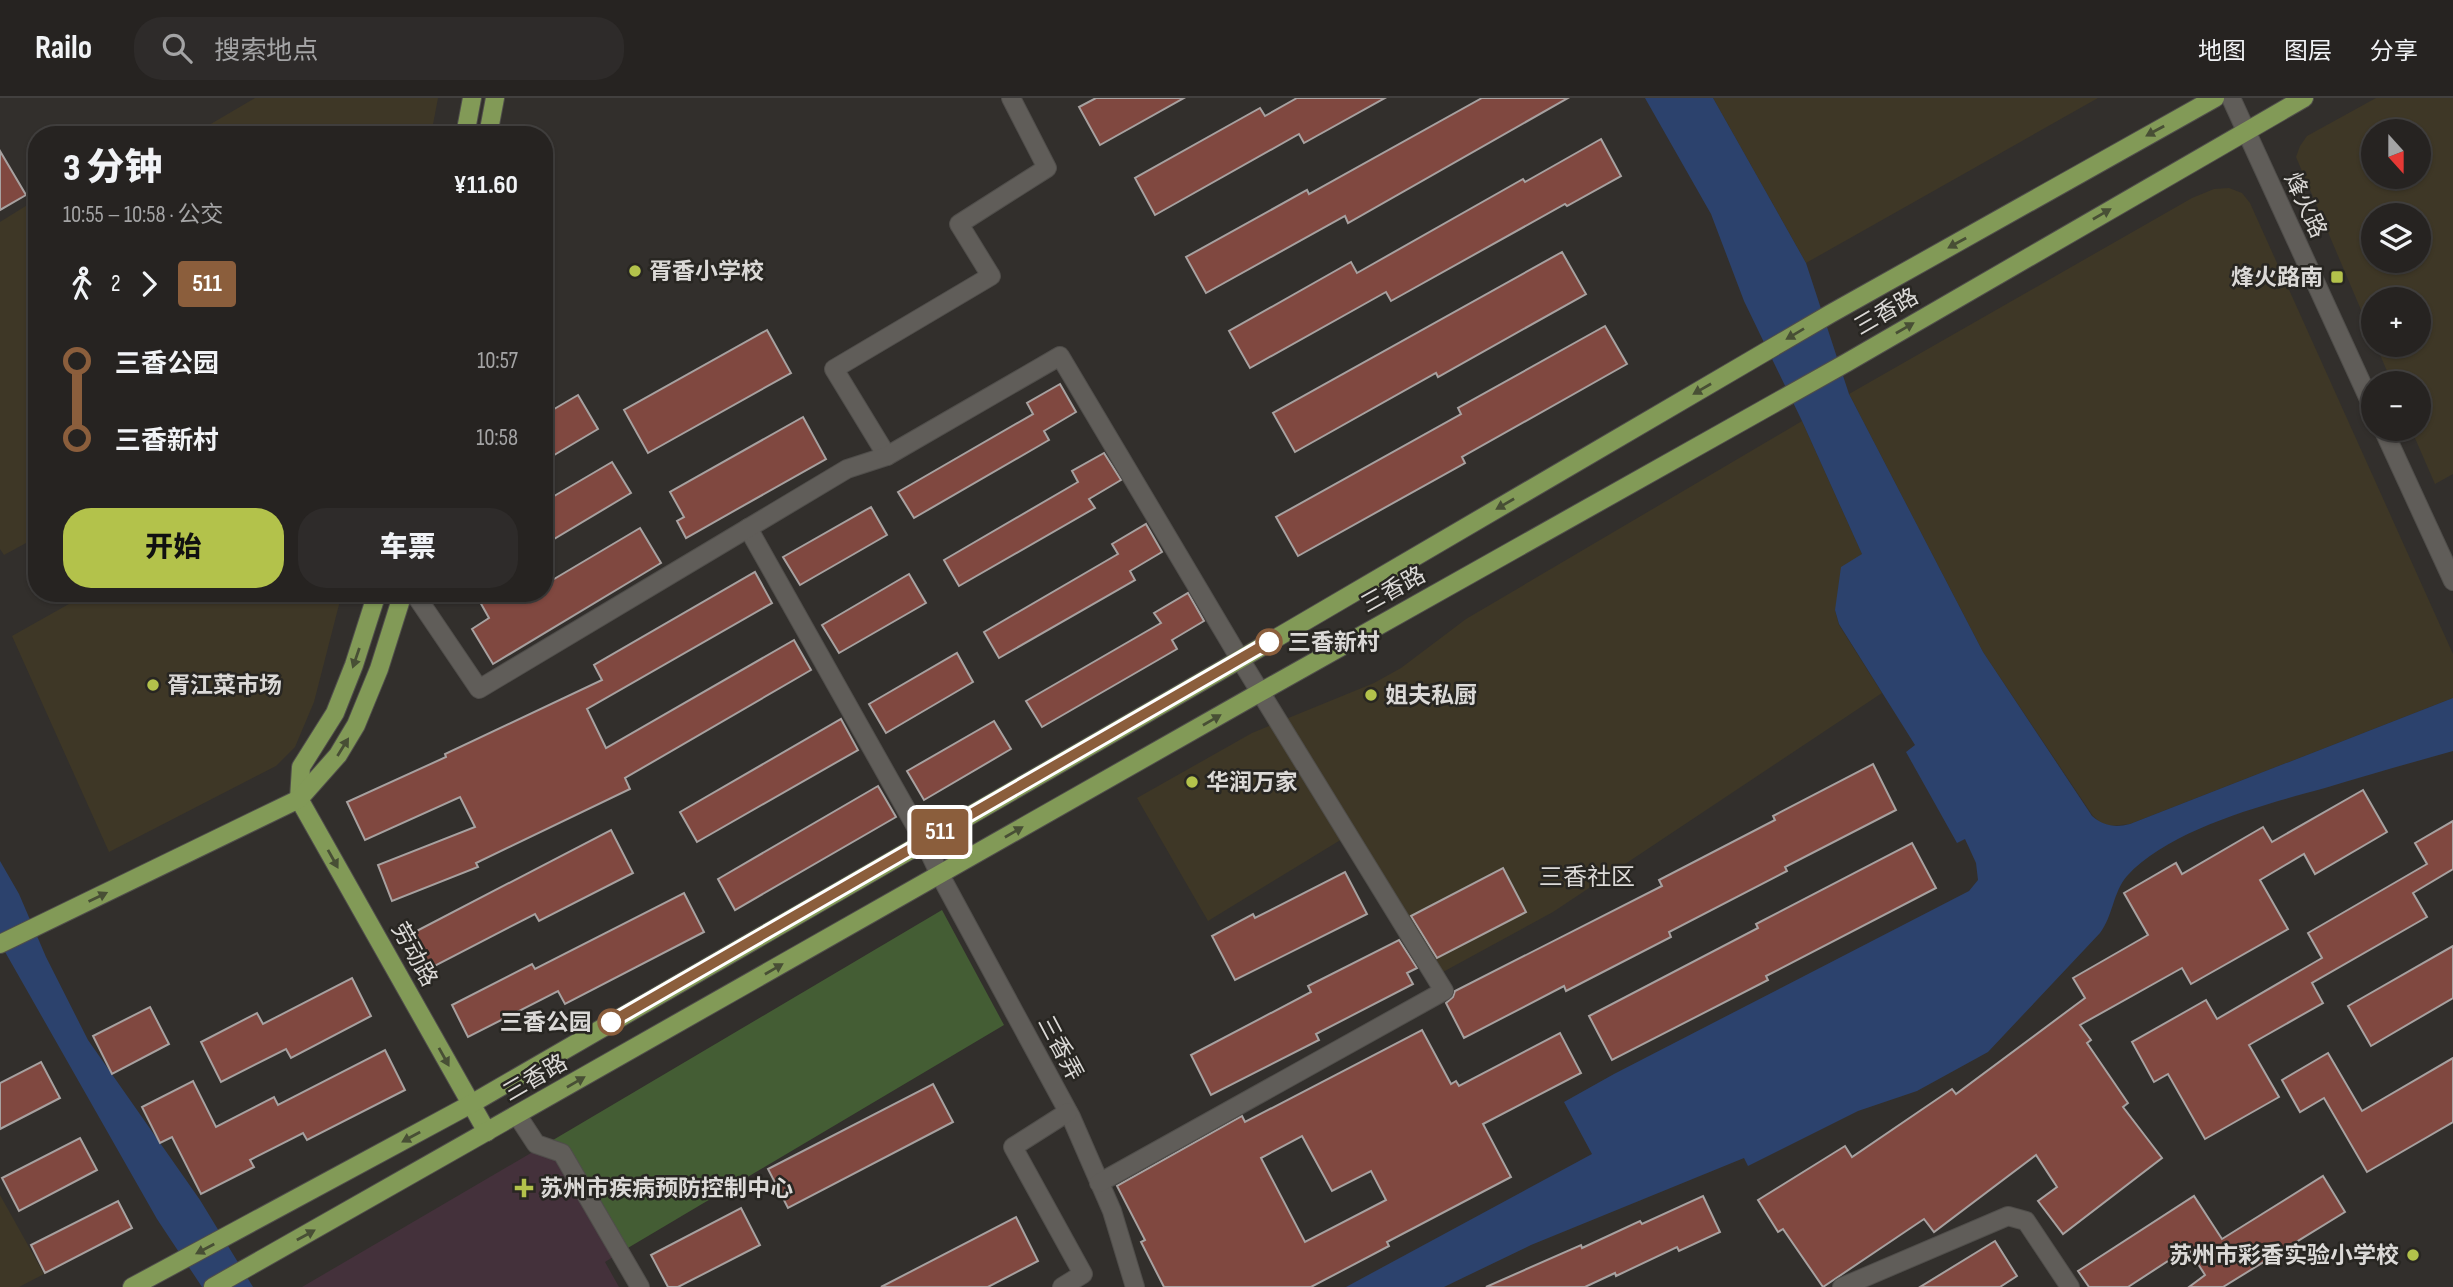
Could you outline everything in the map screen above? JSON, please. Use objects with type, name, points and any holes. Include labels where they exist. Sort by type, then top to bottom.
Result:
[{"type":"main road","points":[[467,126],[472,98]]},
{"type":"main road","points":[[490,126],[495,98]]},
{"type":"main road","name":"三香路","points":[[132,1287],[471,1104],[1830,314],[2215,98]]},
{"type":"main road","name":"三香路","points":[[213,1287],[1846,363],[2304,98]]},
{"type":"main road","points":[[299,799],[301,767],[338,705],[359,653],[374,602]]},
{"type":"main road","points":[[0,944],[299,799],[338,755],[356,724],[379,669],[400,602]]},
{"type":"main road","name":"劳动路","points":[[299,799],[487,1132]]},
{"type":"street","points":[[887,456],[834,369],[991,276],[960,224],[1048,168],[1011,98]]},
{"type":"street","name":"烽火路","points":[[2231,98],[2361,382]]},
{"type":"street","points":[[420,602],[479,689],[847,469],[887,456],[1060,356],[1240,659],[1444,991],[1099,1183]]},
{"type":"street","points":[[2388,441],[2453,581]]},
{"type":"street","name":"三香弄","points":[[748,528],[924,841],[1068,1112],[1112,1211],[1135,1287]]},
{"type":"street","points":[[1062,1287],[1083,1274],[1013,1147],[1068,1112]]},
{"type":"street","points":[[517,1115],[536,1144],[562,1153],[640,1287]]},
{"type":"street","points":[[1842,1287],[2008,1216],[2026,1222],[2070,1287]]},
{"type":"shaded area","points":[[255,98],[438,98],[433,126],[207,126]]},
{"type":"shaded area","points":[[1713,98],[2098,98],[1806,263]]},
{"type":"shaded area","points":[[2376,98],[2453,98],[2453,474],[2435,484],[2416,441],[2431,441],[2431,371],[2387,371],[2381,357],[2431,357],[2431,287],[2361,287],[2361,310],[2296,157],[2307,136]]},
{"type":"shaded area","points":[[2229,188],[2242,193],[2250,203],[2453,654],[2453,698],[2130,824],[2110,826],[2093,816],[1983,652],[1849,394],[2192,198],[2214,189]]},
{"type":"shaded area","points":[[28,205],[28,542],[4,555],[0,549],[0,222]]},
{"type":"shaded area","points":[[1802,421],[1862,554],[1835,610],[1839,625],[1882,693],[1553,912],[1432,978],[1347,836],[1208,921],[1137,798],[1252,733],[1374,683],[1401,668],[1466,619]]},
{"type":"shaded area","name":"胥江菜市场","points":[[72,602],[340,602],[314,702],[295,747],[276,766],[109,852],[12,636]]},
{"type":"shaded area","name":"苏州市疾病预防控制中心","points":[[548,1143],[616,1255],[605,1262],[619,1287],[302,1287]]},
{"type":"shaded area","points":[[0,1195],[44,1274],[19,1287],[0,1287]]},
{"type":"green space","points":[[942,910],[1004,1025],[616,1255],[548,1143]]},
{"type":"water","points":[[1645,98],[1713,98],[1806,263],[1849,394],[1983,652],[2092,816],[2110,825],[2130,824],[2453,698],[2453,751],[2247,810],[2167,845],[2145,859],[2127,876],[2100,933],[1988,1052],[1917,1091],[1858,1111],[1748,1166],[1744,1158],[1531,1245],[1444,1287],[1346,1287],[1592,1154],[1564,1102],[1969,891],[1978,880],[1976,863],[1965,839],[1957,843],[1906,752],[1915,745],[1839,624],[1835,610],[1841,567],[1862,554],[1744,301],[1711,214]]},
{"type":"water","points":[[0,861],[19,894],[46,957],[88,1040],[200,1200],[253,1287],[202,1287],[157,1219],[0,943]]},
{"type":"building","points":[[1096,98],[1184,98],[1100,145],[1079,107]]},
{"type":"building","points":[[1297,98],[1385,98],[1304,143],[1299,134],[1155,215],[1135,178],[1260,108],[1265,116]]},
{"type":"building","points":[[1482,98],[1568,98],[1348,223],[1345,216],[1206,293],[1186,257],[1307,190],[1309,194]]},
{"type":"building","points":[[1601,139],[1621,176],[1567,206],[1565,204],[1391,301],[1386,292],[1250,368],[1229,331],[1351,262],[1357,273],[1523,179],[1525,182]]},
{"type":"building","points":[[0,151],[26,195],[0,210]]},
{"type":"building","points":[[1562,252],[1586,294],[1438,377],[1436,373],[1295,452],[1273,413]]},
{"type":"building","points":[[1605,326],[1627,364],[1462,457],[1465,463],[1298,556],[1276,517],[1461,414],[1458,408]]},
{"type":"building","points":[[767,330],[791,373],[648,453],[624,410]]},
{"type":"building","points":[[1060,384],[1076,412],[1044,431],[1049,440],[914,518],[898,492],[1033,414],[1027,403]]},
{"type":"building","points":[[578,395],[598,429],[553,456],[553,410]]},
{"type":"building","points":[[803,417],[826,459],[686,538],[677,521],[684,517],[670,492]]},
{"type":"building","points":[[1104,453],[1121,480],[1089,499],[1095,508],[959,586],[944,560],[1078,482],[1072,471]]},
{"type":"building","points":[[612,462],[631,493],[553,540],[553,497]]},
{"type":"building","points":[[871,507],[887,535],[800,585],[783,557]]},
{"type":"building","points":[[1146,524],[1162,552],[1130,571],[1135,580],[999,658],[984,632],[1118,554],[1112,544]]},
{"type":"building","points":[[640,528],[661,563],[493,664],[472,629],[489,618],[480,602],[553,602],[553,580]]},
{"type":"building","points":[[755,572],[772,603],[587,709],[606,748],[794,640],[811,670],[625,778],[630,789],[476,863],[478,867],[392,901],[378,865],[475,827],[460,797],[365,840],[347,802],[446,757],[445,754],[602,680],[594,665]]},
{"type":"building","points":[[909,574],[926,603],[839,653],[822,625]]},
{"type":"building","points":[[1188,593],[1204,621],[1172,640],[1177,649],[1042,727],[1026,701],[1161,623],[1154,613]]},
{"type":"building","points":[[957,653],[973,682],[886,733],[869,704]]},
{"type":"building","points":[[841,719],[858,750],[697,842],[680,812]]},
{"type":"building","points":[[994,721],[1011,749],[924,800],[907,771]]},
{"type":"building","points":[[1873,764],[1896,810],[1785,867],[1787,871],[1669,932],[1671,937],[1566,991],[1564,986],[1464,1038],[1446,1003],[1455,991],[1662,886],[1659,880],[1775,820],[1773,816]]},
{"type":"building","points":[[878,786],[896,817],[735,910],[718,879]]},
{"type":"building","points":[[2363,790],[2387,832],[2315,874],[2304,854],[2260,880],[2288,929],[2191,984],[2182,968],[2080,1025],[2091,1040],[2087,1043],[2128,1103],[2123,1107],[2162,1158],[2063,1234],[2038,1201],[2057,1187],[2036,1155],[1934,1232],[1924,1219],[1823,1287],[1783,1229],[1778,1232],[1758,1200],[1845,1146],[1852,1157],[1952,1089],[1956,1094],[2085,998],[2073,978],[2148,935],[2124,893],[2176,863],[2182,874],[2263,827],[2272,842]]},
{"type":"building","points":[[2453,821],[2453,869],[2413,893],[2427,917],[2312,983],[2323,1003],[2249,1045],[2279,1097],[2205,1139],[2168,1074],[2154,1082],[2132,1042],[2206,1000],[2217,1019],[2322,958],[2308,933],[2427,864],[2415,843]]},
{"type":"building","points":[[611,830],[633,873],[539,921],[535,914],[425,971],[407,936]]},
{"type":"building","points":[[1912,843],[1936,888],[1766,976],[1768,980],[1612,1060],[1589,1016],[1758,928],[1756,924]]},
{"type":"building","points":[[1503,868],[1526,912],[1437,958],[1411,916]]},
{"type":"building","points":[[1345,872],[1367,914],[1235,980],[1212,936],[1253,914],[1255,918]]},
{"type":"building","points":[[684,893],[704,932],[565,1004],[558,991],[468,1037],[452,1005],[532,964],[535,969]]},
{"type":"building","points":[[1399,940],[1417,968],[1407,973],[1413,984],[1316,1034],[1319,1040],[1211,1095],[1191,1055],[1311,992],[1308,986]]},
{"type":"building","points":[[2453,946],[2453,998],[2371,1046],[2348,1006]]},
{"type":"building","points":[[352,978],[371,1016],[291,1058],[286,1049],[221,1082],[201,1042],[257,1013],[263,1024]]},
{"type":"building","points":[[150,1007],[169,1044],[112,1074],[93,1036]]},
{"type":"building","points":[[1422,1030],[1451,1084],[1456,1081],[1459,1086],[1560,1033],[1581,1073],[1483,1124],[1511,1177],[1387,1242],[1389,1246],[1311,1287],[1164,1287],[1141,1242],[1145,1240],[1117,1186],[1242,1116],[1245,1122]],"holes":[[[1302,1136],[1332,1191],[1371,1171],[1386,1200],[1305,1242],[1261,1158]]]},
{"type":"building","points":[[385,1050],[405,1090],[307,1140],[303,1133],[250,1160],[254,1167],[201,1194],[172,1137],[160,1143],[142,1107],[193,1081],[216,1127],[274,1097],[278,1105]]},
{"type":"building","points":[[2328,1053],[2362,1111],[2453,1058],[2453,1122],[2367,1172],[2324,1098],[2300,1112],[2282,1080]]},
{"type":"building","points":[[41,1062],[60,1098],[0,1129],[0,1083]]},
{"type":"building","points":[[933,1084],[953,1122],[788,1208],[768,1169]]},
{"type":"building","points":[[80,1138],[97,1170],[19,1211],[2,1178]]},
{"type":"building","points":[[2323,1176],[2345,1212],[2223,1287],[2189,1287],[2205,1275],[2188,1248],[2128,1287],[2089,1287],[2078,1271],[2194,1196],[2222,1239]]},
{"type":"building","points":[[1703,1196],[1720,1232],[1679,1251],[1677,1247],[1616,1276],[1615,1273],[1585,1287],[1486,1287],[1640,1221],[1642,1224]]},
{"type":"building","points":[[118,1201],[132,1228],[45,1273],[31,1245]]},
{"type":"building","points":[[741,1208],[760,1245],[678,1287],[668,1287],[651,1255]]},
{"type":"building","points":[[1016,1217],[1038,1261],[988,1287],[881,1287]]},
{"type":"building","points":[[1995,1241],[2017,1276],[2000,1287],[1920,1287]]},
{"type":"bus line","name":"511","points":[[611,1022],[1269,642]]},
{"type":"place","name":"胥香小学校","points":[[635,271]]},
{"type":"place","name":"烽火路南","points":[[2337,277]]},
{"type":"place","name":"三香新村","points":[[1269,642]]},
{"type":"place","name":"胥江菜市场","points":[[153,685]]},
{"type":"place","name":"姐夫私厨","points":[[1371,695]]},
{"type":"place","name":"华润万家","points":[[1192,782]]},
{"type":"place","name":"三香公园","points":[[611,1022]]},
{"type":"place","name":"苏州市疾病预防控制中心","points":[[524,1188]]},
{"type":"place","name":"苏州市彩香实验小学校","points":[[2413,1255]]},
{"type":"district","name":"三香社区","points":[[1587,877]]}]
